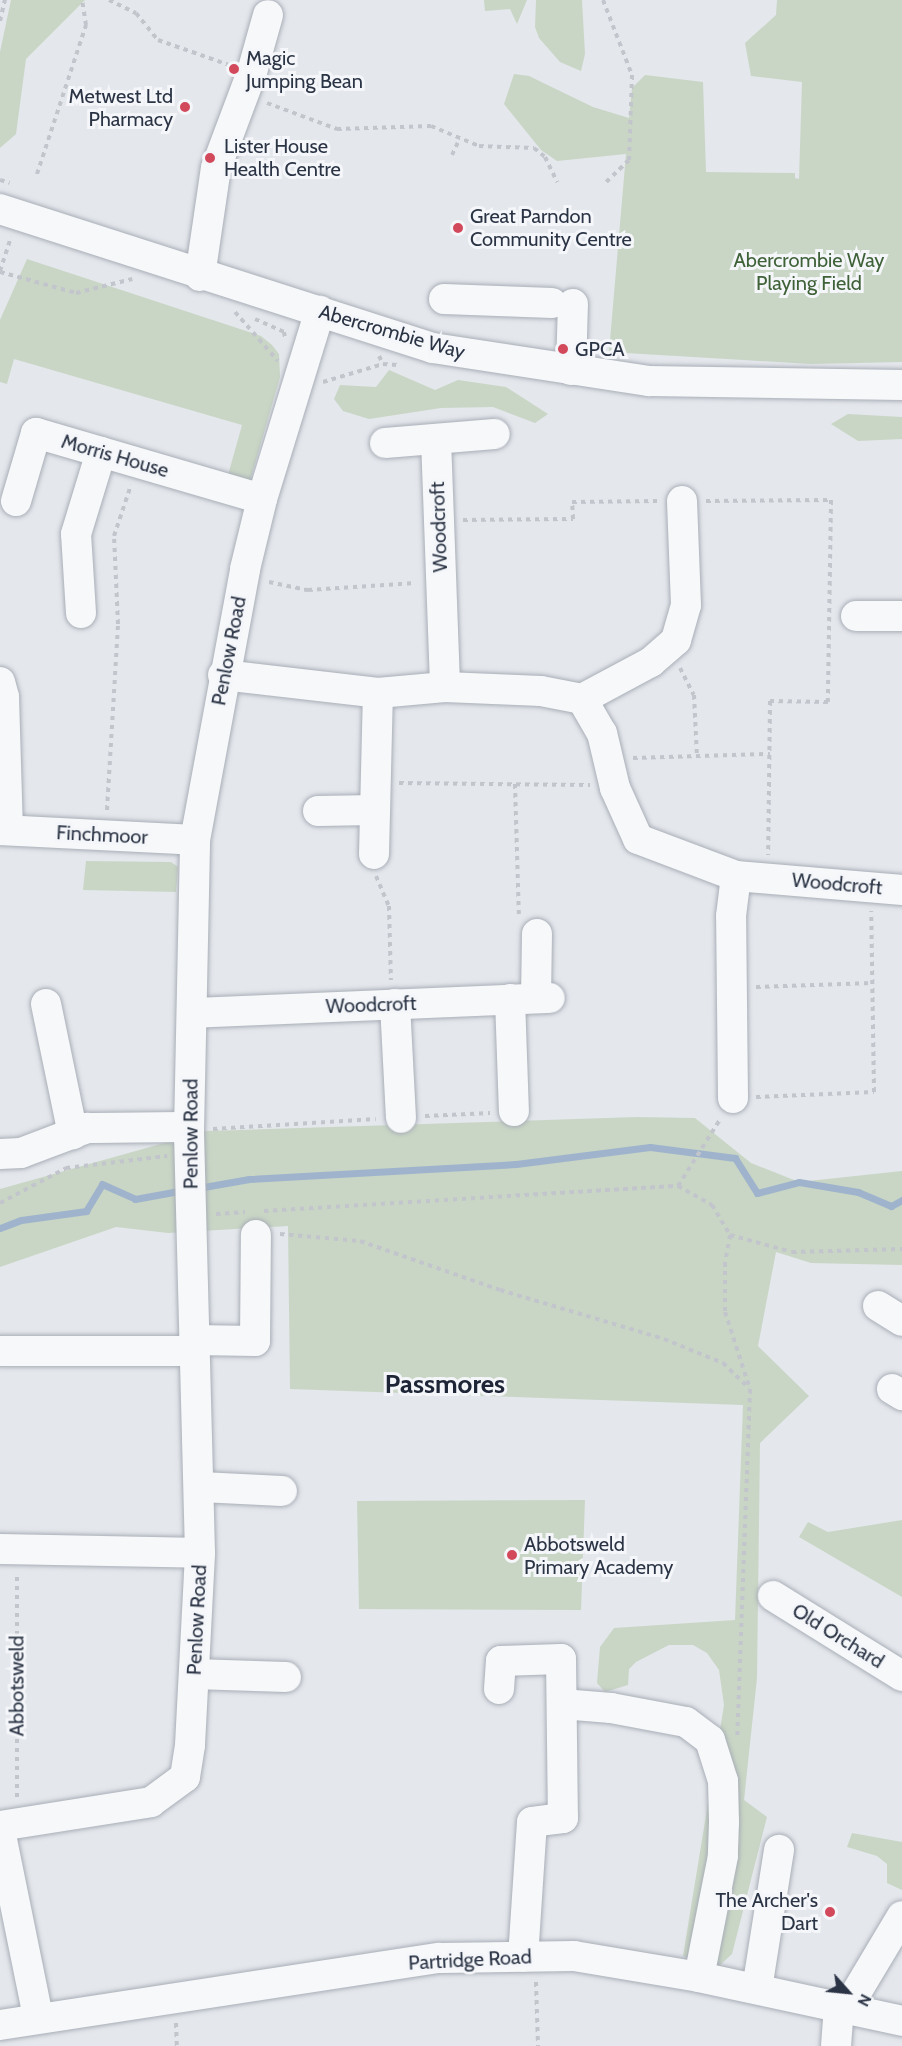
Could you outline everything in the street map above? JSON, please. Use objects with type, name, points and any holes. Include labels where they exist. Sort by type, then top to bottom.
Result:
[{"type":"street","points":[[200,276],[216,168],[244,94],[268,15]]},
{"type":"street","name":"Abercrombie Way","points":[[3,219],[320,311],[433,348],[649,381],[902,385]]},
{"type":"street","points":[[444,299],[562,303],[571,370]]},
{"type":"street","name":"Penlow Road","points":[[6,1827],[150,1802],[184,1777],[194,1674],[201,1487],[194,1346],[189,1137],[195,840],[223,675],[245,569],[262,499],[320,311]]},
{"type":"street","name":"Morris House","points":[[16,501],[36,433],[262,499]]},
{"type":"street","points":[[385,443],[495,434]]},
{"type":"street","name":"Woodcroft","points":[[436,439],[445,687]]},
{"type":"street","points":[[81,613],[75,534],[101,452]]},
{"type":"street","points":[[223,675],[378,693],[445,687],[541,691],[582,699],[651,662],[676,640],[686,605],[682,501]]},
{"type":"street","points":[[856,616],[902,616]]},
{"type":"street","name":"Finchmoor","points":[[0,682],[4,697],[4,830],[195,840]]},
{"type":"street","points":[[374,854],[378,693]]},
{"type":"street","name":"Woodcroft","points":[[582,699],[602,733],[611,772],[638,839],[736,876],[902,890]]},
{"type":"street","points":[[318,811],[376,797]]},
{"type":"street","points":[[733,1098],[731,916],[736,876]]},
{"type":"street","points":[[514,1111],[532,998],[537,934]]},
{"type":"street","name":"Woodcroft","points":[[192,1012],[532,998]]},
{"type":"street","points":[[46,1004],[73,1134]]},
{"type":"street","points":[[394,1004],[401,1118]]},
{"type":"street","points":[[0,1154],[21,1153],[87,1128],[189,1137]]},
{"type":"street","points":[[0,1351],[194,1346],[255,1341],[256,1236]]},
{"type":"street","points":[[201,1487],[282,1491]]},
{"type":"street","points":[[9,1549],[200,1553]]},
{"type":"street","name":"Old Orchard","points":[[773,1596],[902,1676]]},
{"type":"street","points":[[499,1689],[501,1661],[561,1659],[563,1818],[532,1822],[529,1957]]},
{"type":"street","points":[[194,1674],[286,1677]]},
{"type":"street","points":[[562,1704],[611,1708],[686,1722],[710,1740],[723,1781],[723,1856],[699,1977]]},
{"type":"street","points":[[6,1827],[38,2017]]},
{"type":"street","points":[[758,1989],[779,1850]]},
{"type":"street","points":[[836,2046],[844,2007],[902,1916]]},
{"type":"street","name":"Partridge Road","points":[[0,2025],[38,2017],[440,1958],[574,1956],[699,1977],[844,2007],[902,2022]]},
{"type":"path","points":[[0,21],[5,0]]},
{"type":"path","points":[[37,174],[86,25],[82,0]]},
{"type":"path","points":[[109,0],[136,13],[158,40],[229,65],[222,86],[337,129],[431,126],[459,140],[479,146],[534,148],[545,157],[557,182]]},
{"type":"path","points":[[603,0],[632,75],[628,160],[604,184]]},
{"type":"path","points":[[452,155],[459,140]]},
{"type":"path","points":[[3,219],[22,240]]},
{"type":"path","points":[[3,219],[0,272],[76,293],[132,279]]},
{"type":"path","points":[[121,276],[143,283]]},
{"type":"path","points":[[223,308],[284,332],[285,342]]},
{"type":"path","points":[[235,312],[284,367],[285,360]]},
{"type":"path","points":[[321,383],[383,364]]},
{"type":"path","points":[[106,835],[118,624],[114,536],[138,463]]},
{"type":"path","points":[[439,520],[573,519],[572,502],[831,500],[828,702],[770,701],[768,878]]},
{"type":"path","points":[[245,569],[253,578],[308,590],[441,582]]},
{"type":"path","points":[[669,646],[694,695],[697,756]]},
{"type":"path","points":[[376,797],[611,772],[697,756],[770,754]]},
{"type":"path","points":[[515,784],[520,926],[537,934]]},
{"type":"path","points":[[374,854],[377,884],[389,906],[394,1004]]},
{"type":"path","points":[[678,1186],[733,1098],[874,1092],[870,887]]},
{"type":"path","points":[[732,988],[872,983]]},
{"type":"path","points":[[0,1203],[66,1168],[189,1137],[401,1118],[514,1111]]},
{"type":"path","points":[[192,1215],[678,1186],[712,1205],[729,1235],[725,1262],[725,1312],[750,1389],[737,1748]]},
{"type":"path","points":[[256,1236],[293,1234],[360,1241],[500,1290],[664,1339],[723,1363],[750,1389]]},
{"type":"path","points":[[729,1235],[792,1252],[902,1249]]},
{"type":"path","name":"Abbotsweld","points":[[6,1827],[9,1549]]},
{"type":"path","points":[[529,1957],[538,2046]]},
{"type":"green space","points":[[11,0],[85,0],[26,59],[16,134],[0,148],[0,52]]},
{"type":"green space","points":[[484,0],[527,0],[517,24],[510,9],[485,11]]},
{"type":"green space","points":[[536,0],[582,0],[585,54],[581,71],[560,62],[539,38],[535,27]]},
{"type":"green space","name":"Abercrombie Way Playing Field","points":[[777,0],[902,0],[902,362],[811,364],[609,352],[626,154],[557,161],[541,150],[504,104],[514,74],[529,76],[593,107],[629,118],[632,88],[645,75],[703,82],[706,172],[795,173],[795,178],[799,179],[802,82],[751,76],[745,43],[776,15]]},
{"type":"green space","points":[[27,259],[261,336],[272,345],[279,354],[280,377],[250,481],[228,475],[242,425],[14,359],[7,384],[0,382],[0,320]]},
{"type":"green space","points":[[389,370],[435,390],[458,380],[506,387],[548,414],[535,423],[493,407],[441,408],[369,419],[343,411],[334,399],[340,385],[376,387]]},
{"type":"green space","points":[[848,414],[902,417],[902,439],[858,441],[831,424]]},
{"type":"green space","points":[[86,861],[171,862],[178,867],[176,892],[83,890]]},
{"type":"green space","points":[[637,1117],[695,1118],[751,1163],[799,1182],[902,1171],[902,1265],[811,1263],[776,1252],[758,1346],[809,1396],[760,1443],[757,1678],[744,1800],[767,1817],[732,1954],[718,1967],[683,1956],[724,1705],[719,1670],[707,1653],[693,1645],[669,1645],[636,1662],[629,1669],[628,1685],[605,1692],[597,1683],[600,1647],[614,1628],[735,1620],[743,1405],[290,1389],[288,1226],[168,1233],[116,1227],[0,1267],[0,1189],[207,1131]]},
{"type":"green space","points":[[585,1500],[581,1610],[359,1609],[357,1501]]},
{"type":"green space","points":[[902,1520],[902,1597],[799,1537],[808,1522],[828,1532]]},
{"type":"green space","points":[[852,1833],[902,1842],[902,1890],[887,1883],[887,1864],[877,1856],[847,1847]]},
{"type":"waterway","points":[[198,1188],[249,1179],[516,1164],[650,1147],[735,1158],[757,1193],[799,1182],[858,1192],[891,1206],[902,1200]]},
{"type":"waterway","points":[[0,1228],[21,1220],[86,1211],[102,1184],[135,1199],[184,1190]]},
{"type":"place","name":"Magic Jumping Bean","points":[[234,69]]},
{"type":"place","name":"Metwest Ltd Pharmacy","points":[[185,107]]},
{"type":"place","name":"Lister House Health Centre","points":[[210,158]]},
{"type":"place","name":"Great Parndon Community Centre","points":[[458,228]]},
{"type":"place","name":"GPCA","points":[[563,349]]},
{"type":"place","name":"Abbotsweld Primary Academy","points":[[512,1555]]},
{"type":"place","name":"The Archer's Dart","points":[[830,1912]]},
{"type":"district","name":"Passmores","points":[[445,1385]]}]
